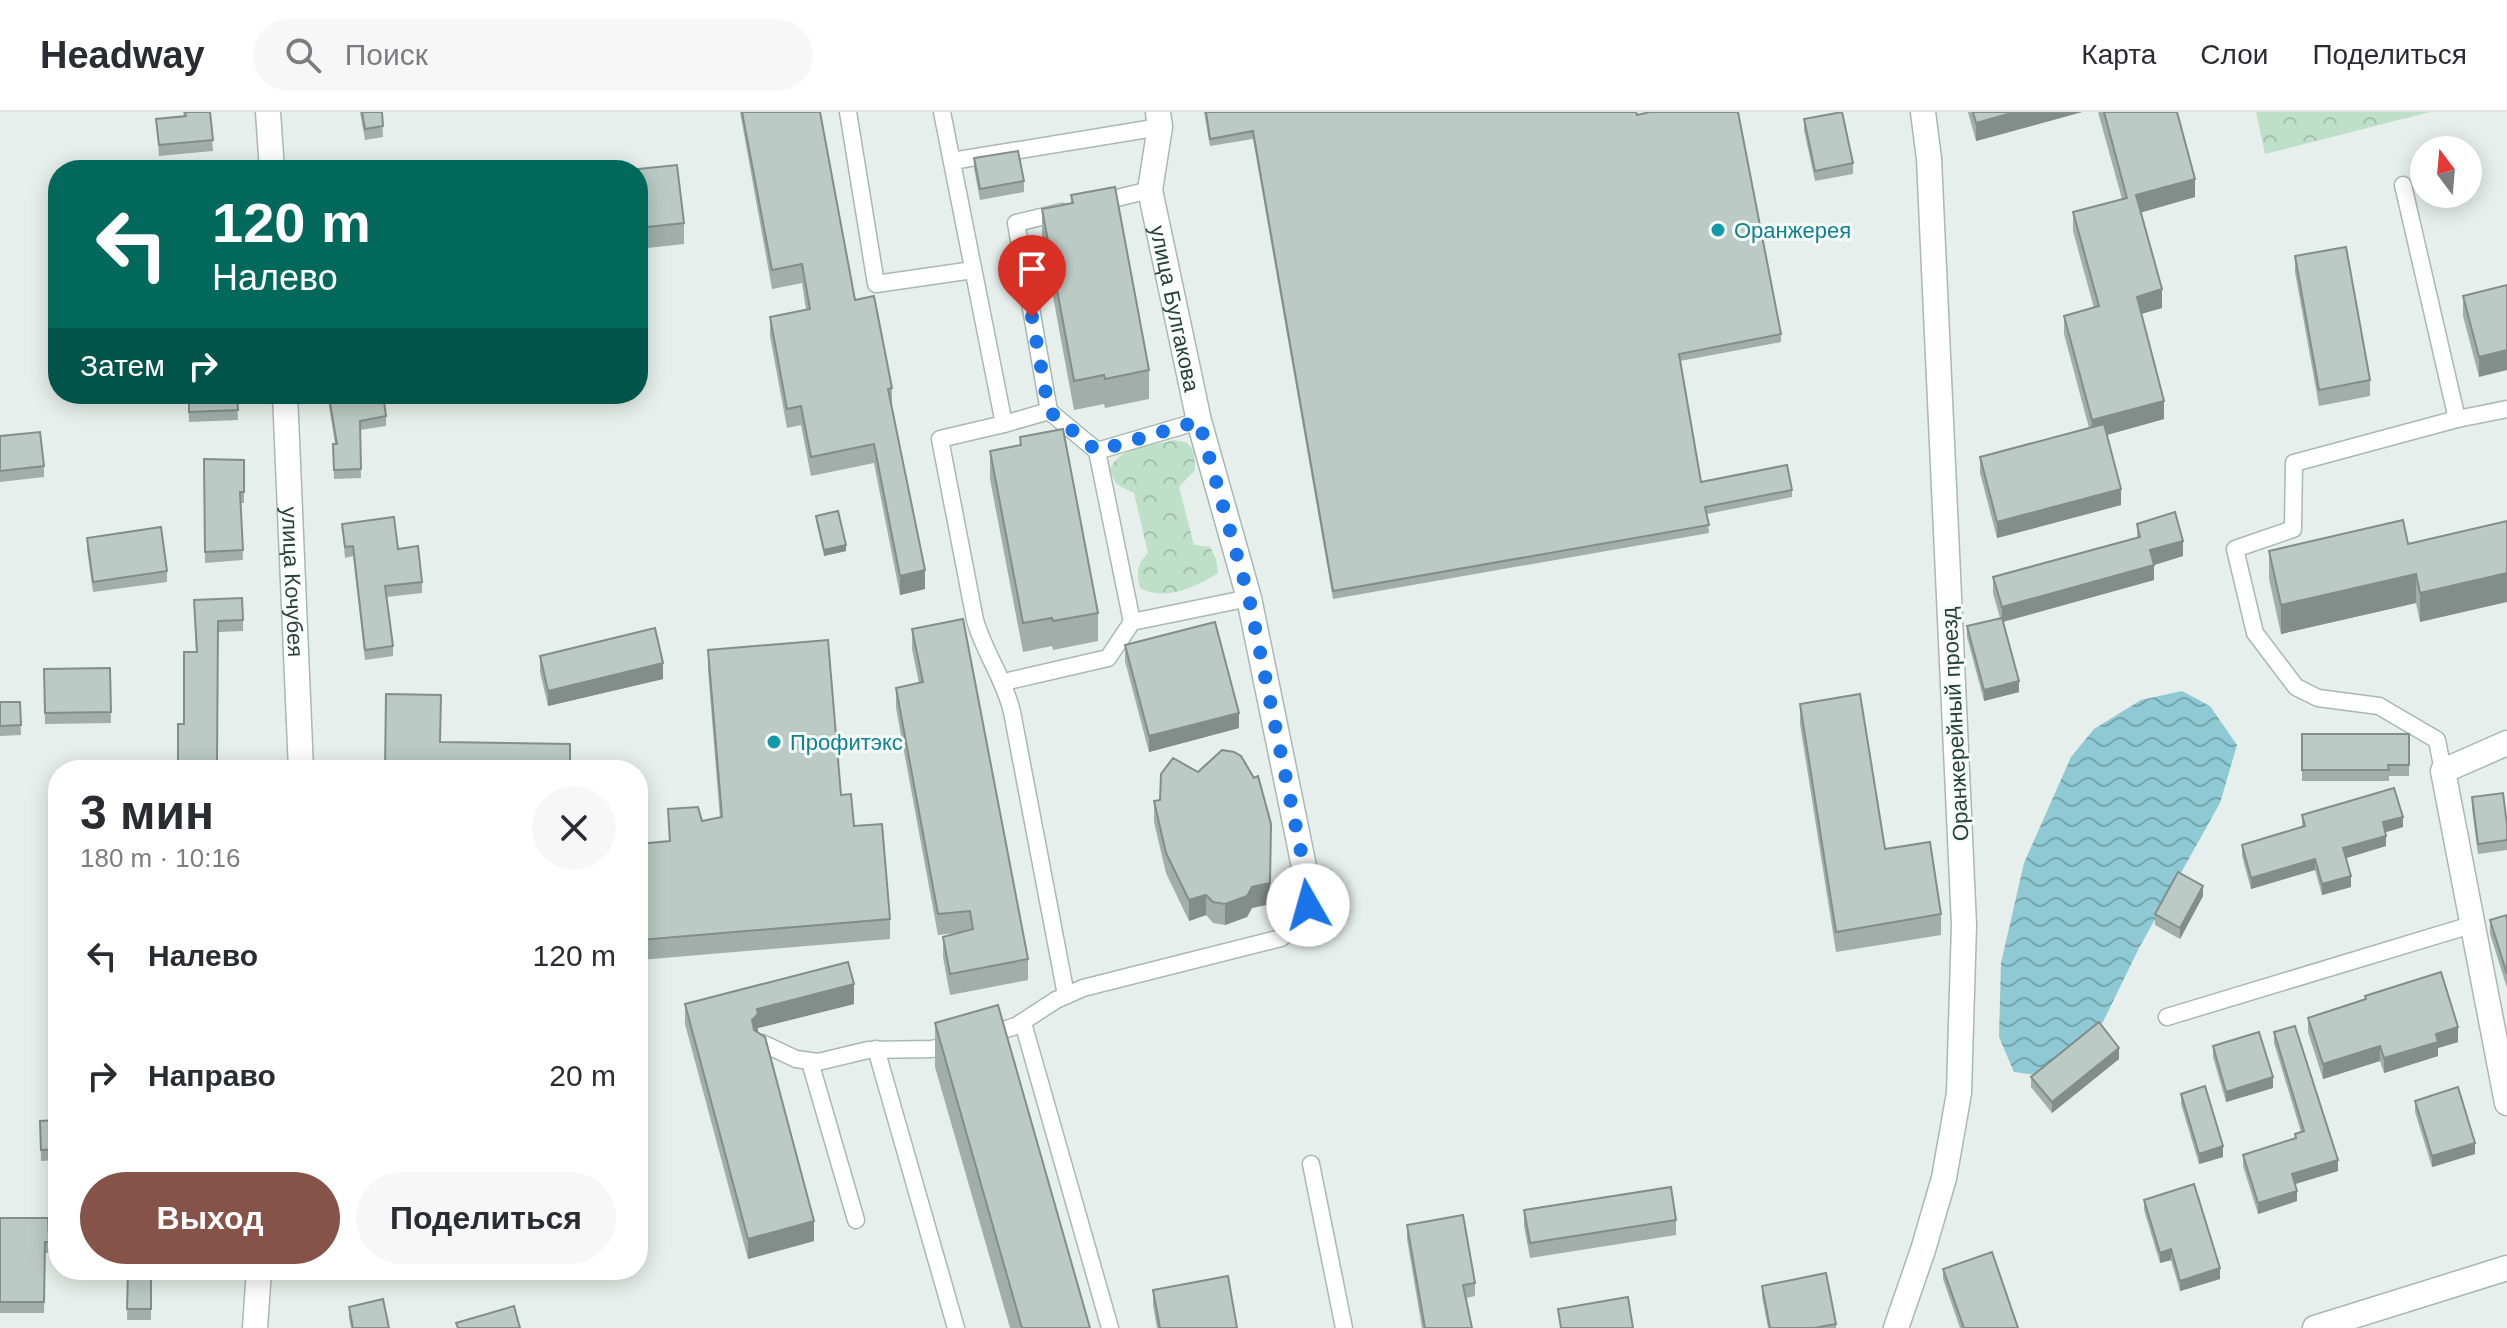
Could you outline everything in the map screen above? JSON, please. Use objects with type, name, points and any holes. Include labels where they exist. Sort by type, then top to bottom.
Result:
[{"type":"street","points":[[268,112],[271,160]]},
{"type":"street","name":"Оранжерейный проезд","points":[[1896,1328],[1944,1178],[1959,1093],[1963,953],[1930,175],[1923,112]]},
{"type":"street","name":"улица Булгакова","points":[[1159,119],[1150,190],[1199,421],[1249,598],[1309,891],[1308,905],[1299,924]]},
{"type":"street","name":"улица Кочубея","points":[[285,404],[301,760]]},
{"type":"street","points":[[2507,743],[2443,771],[2507,1103]]},
{"type":"street","points":[[2315,1328],[2507,1268]]},
{"type":"street","points":[[255,1328],[258,1280]]},
{"type":"lane","points":[[848,112],[876,284],[973,270]]},
{"type":"lane","points":[[942,112],[1004,424]]},
{"type":"lane","points":[[952,161],[1159,119]]},
{"type":"lane","points":[[2403,185],[2457,419]]},
{"type":"lane","points":[[1132,622],[1097,451],[1049,411],[1016,223],[1150,190]]},
{"type":"lane","points":[[2443,771],[2437,740],[2379,706],[2318,698],[2296,687],[2255,633],[2235,549],[2293,529],[2294,463],[2457,419],[2507,409]]},
{"type":"lane","points":[[1049,411],[940,439],[975,620],[1004,682],[1015,726],[1066,995]]},
{"type":"lane","points":[[1097,451],[1199,421]]},
{"type":"lane","points":[[1004,682],[1108,658],[1132,622],[1249,598]]},
{"type":"lane","points":[[762,1043],[810,1062],[828,1061],[876,1049],[950,1046],[1023,1023],[1066,995],[1083,988],[1281,938],[1299,924]]},
{"type":"lane","points":[[2167,1017],[2471,925]]},
{"type":"lane","points":[[1023,1023],[1110,1328]]},
{"type":"lane","points":[[876,1049],[956,1328]]},
{"type":"lane","points":[[810,1062],[856,1220]]},
{"type":"lane","points":[[1311,1164],[1344,1328]]},
{"type":"green space","points":[[2256,112],[2430,112],[2265,154]]},
{"type":"green space","points":[[1175,440],[1187,443],[1194,451],[1195,470],[1179,487],[1194,545],[1210,547],[1218,573],[1190,588],[1160,594],[1140,588],[1138,569],[1148,553],[1134,493],[1116,484],[1110,470],[1114,462],[1128,451]]},
{"type":"water","points":[[2182,691],[2210,706],[2237,745],[2220,803],[2139,948],[2103,1022],[2036,1075],[2014,1072],[1999,1037],[2001,963],[2024,863],[2071,757],[2094,729],[2141,700]]},
{"type":"building","points":[[185,112],[210,112],[213,140],[159,145],[156,119],[186,116]]},
{"type":"building","points":[[362,112],[382,112],[383,126],[365,129]]},
{"type":"building","points":[[742,112],[820,112],[855,300],[874,296],[892,388],[888,389],[925,570],[900,576],[874,444],[811,457],[801,406],[787,409],[770,317],[810,309],[802,264],[772,270]]},
{"type":"building","points":[[1206,112],[1636,112],[1637,115],[1650,112],[1738,112],[1781,334],[1679,354],[1701,482],[1787,465],[1792,490],[1705,507],[1709,525],[1333,591],[1253,131],[1210,139]]},
{"type":"building","points":[[1842,112],[1853,163],[1815,171],[1804,119]]},
{"type":"building","points":[[1973,112],[2015,112],[1976,123]]},
{"type":"building","points":[[2104,112],[2177,112],[2195,179],[2136,195],[2162,289],[2137,297],[2164,401],[2092,420],[2064,316],[2099,306],[2073,212],[2127,198]]},
{"type":"building","points":[[1018,151],[1024,181],[980,189],[974,158]]},
{"type":"building","points":[[677,165],[684,223],[648,227],[648,168]]},
{"type":"building","points":[[1115,187],[1149,370],[1105,379],[1104,375],[1074,381],[1042,209],[1073,203],[1071,195]]},
{"type":"building","points":[[2346,247],[2370,380],[2319,390],[2295,256]]},
{"type":"building","points":[[2507,285],[2507,350],[2479,357],[2463,296]]},
{"type":"building","points":[[189,404],[238,404],[238,410],[189,412]]},
{"type":"building","points":[[330,404],[384,404],[386,416],[360,421],[361,469],[334,470],[333,444],[337,444]]},
{"type":"building","points":[[2104,424],[2121,489],[1997,522],[1980,457]]},
{"type":"building","points":[[1063,429],[1098,613],[1023,623],[990,451],[1021,445],[1020,437]]},
{"type":"building","points":[[40,432],[44,466],[0,471],[0,436]]},
{"type":"building","points":[[204,459],[244,460],[244,492],[240,492],[243,550],[205,552]]},
{"type":"building","points":[[838,511],[846,545],[824,550],[816,516]]},
{"type":"building","points":[[2175,512],[2183,541],[2150,550],[2154,565],[2002,607],[1993,577],[2140,537],[2137,524]]},
{"type":"building","points":[[394,517],[398,549],[418,546],[422,582],[385,586],[393,646],[365,650],[353,546],[345,547],[342,524]]},
{"type":"building","points":[[2403,520],[2408,544],[2507,521],[2507,573],[2420,593],[2416,574],[2281,605],[2269,551]]},
{"type":"building","points":[[161,527],[167,571],[93,582],[87,538]]},
{"type":"building","points":[[242,598],[243,620],[218,621],[217,760],[178,760],[178,724],[184,724],[184,652],[197,652],[194,600]]},
{"type":"building","points":[[2002,618],[2019,681],[1984,690],[1967,626]]},
{"type":"building","points":[[963,619],[1028,959],[950,974],[943,937],[973,929],[970,911],[938,914],[896,688],[923,682],[912,629]]},
{"type":"building","points":[[1215,622],[1239,713],[1149,736],[1125,645]]},
{"type":"building","points":[[655,628],[663,663],[548,691],[540,656]]},
{"type":"building","name":"Профитэкс","points":[[828,640],[841,795],[851,794],[854,826],[882,824],[890,919],[648,939],[648,843],[670,841],[668,809],[698,807],[702,821],[722,817],[708,650]]},
{"type":"building","points":[[110,668],[111,712],[45,713],[44,669]]},
{"type":"building","points":[[386,694],[441,695],[440,742],[570,744],[570,760],[385,760]]},
{"type":"building","points":[[1860,694],[1885,849],[1930,842],[1941,914],[1836,932],[1800,704]]},
{"type":"building","points":[[0,702],[20,702],[21,725],[0,726]]},
{"type":"building","points":[[2302,734],[2409,734],[2409,765],[2388,765],[2389,770],[2302,770]]},
{"type":"building","points":[[1222,750],[1241,756],[1254,778],[1258,776],[1271,824],[1270,883],[1252,887],[1247,896],[1225,904],[1213,902],[1206,895],[1189,900],[1166,853],[1154,801],[1160,800],[1161,774],[1173,758],[1198,772]]},
{"type":"building","points":[[2394,788],[2403,817],[2383,822],[2386,836],[2343,848],[2351,876],[2322,884],[2315,859],[2251,878],[2242,845],[2305,826],[2302,815]]},
{"type":"building","points":[[2503,793],[2507,840],[2478,844],[2472,797]]},
{"type":"building","points":[[2178,872],[2203,886],[2180,928],[2155,914]]},
{"type":"building","points":[[2507,915],[2507,974],[2490,920]]},
{"type":"building","points":[[848,962],[854,984],[757,1009],[758,1014],[752,1020],[754,1030],[765,1037],[814,1221],[748,1239],[685,1004]]},
{"type":"building","points":[[2441,972],[2458,1027],[2436,1034],[2438,1042],[2384,1058],[2380,1046],[2323,1064],[2308,1018]]},
{"type":"building","points":[[998,1005],[1090,1328],[1022,1328],[935,1023]]},
{"type":"building","points":[[2099,1022],[2119,1048],[2052,1102],[2031,1077]]},
{"type":"building","points":[[2295,1026],[2338,1160],[2292,1174],[2297,1191],[2258,1203],[2243,1155],[2296,1138],[2295,1134],[2304,1131],[2274,1032]]},
{"type":"building","points":[[2259,1032],[2273,1077],[2226,1092],[2213,1046]]},
{"type":"building","points":[[2205,1086],[2223,1146],[2199,1154],[2181,1094]]},
{"type":"building","points":[[2458,1087],[2475,1143],[2432,1156],[2415,1101]]},
{"type":"building","points":[[40,1121],[48,1121],[48,1150],[41,1150]]},
{"type":"building","points":[[2194,1184],[2220,1268],[2180,1281],[2171,1249],[2160,1253],[2144,1200]]},
{"type":"building","points":[[1671,1187],[1676,1220],[1530,1243],[1524,1210]]},
{"type":"building","points":[[1463,1215],[1475,1283],[1463,1285],[1472,1328],[1425,1328],[1407,1225]]},
{"type":"building","points":[[0,1218],[48,1218],[44,1302],[0,1302]]},
{"type":"building","points":[[1992,1252],[2018,1328],[1964,1328],[1943,1269]]},
{"type":"building","points":[[1826,1273],[1836,1324],[1814,1328],[1770,1328],[1762,1286]]},
{"type":"building","points":[[1228,1276],[1237,1328],[1160,1328],[1153,1290]]},
{"type":"building","points":[[128,1280],[151,1280],[151,1309],[127,1309]]},
{"type":"building","points":[[1628,1297],[1633,1328],[1561,1328],[1558,1309]]},
{"type":"building","points":[[383,1299],[389,1328],[353,1328],[349,1307]]},
{"type":"building","points":[[514,1306],[520,1328],[458,1328],[456,1323]]},
{"type":"place","name":"Оранжерея","points":[[1718,230]]},
{"type":"place","name":"Профитэкс","points":[[774,742]]},
{"type":"route","points":[[1032,317],[1049,411],[1097,451],[1199,421],[1249,598],[1309,891],[1308,905]]}]
